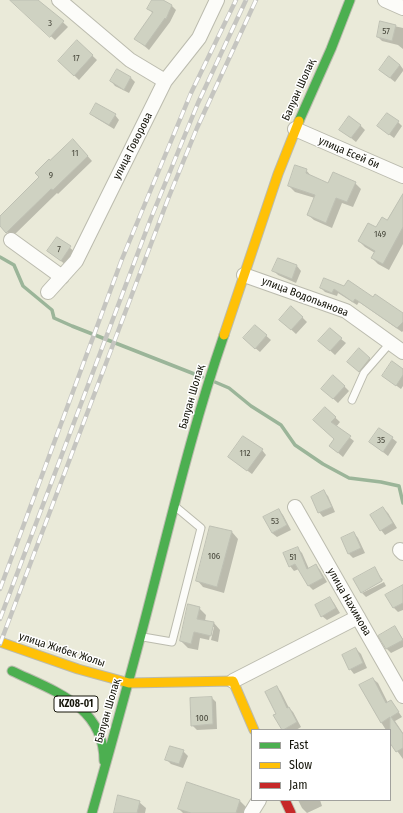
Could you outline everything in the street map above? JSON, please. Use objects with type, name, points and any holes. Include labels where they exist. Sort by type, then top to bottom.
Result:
[{"type":"main road","name":"Балуан Шолақ","points":[[92,813],[129,683],[188,453],[212,370],[278,174],[295,129],[331,48],[350,0]]},
{"type":"main road","name":"улица Жибек Жолы","points":[[0,642],[78,669],[129,683]]},
{"type":"main road","name":"KZ08-01","points":[[59,683],[9,670],[72,701],[85,712],[97,727],[103,743],[105,768]]},
{"type":"main road","points":[[129,683],[233,681],[254,729]]},
{"type":"main road","name":"улица Жибек Жолы","points":[[97,684],[129,683]]},
{"type":"main road","points":[[285,801],[291,813]]},
{"type":"street","points":[[59,0],[130,60],[165,82]]},
{"type":"street","name":"улица Говорова","points":[[48,292],[76,261],[165,82],[198,38],[218,0]]},
{"type":"street","points":[[385,0],[403,8]]},
{"type":"street","name":"улица Есей би","points":[[295,129],[403,176]]},
{"type":"street","points":[[12,240],[62,277]]},
{"type":"street","name":"улица Водопьянова","points":[[244,275],[346,311],[403,352]]},
{"type":"street","name":"улица Нахимова","points":[[295,507],[403,696]]},
{"type":"street","points":[[233,681],[358,617]]},
{"type":"street","points":[[251,813],[258,801]]},
{"type":"lane","points":[[352,400],[364,373],[391,342]]},
{"type":"lane","points":[[141,636],[172,642],[201,528],[174,506]]},
{"type":"building","points":[[10,0],[38,0],[64,21],[50,37]]},
{"type":"building","points":[[152,0],[163,0],[172,5],[166,19],[165,18],[145,46],[134,39],[153,12],[147,9]]},
{"type":"building","points":[[380,21],[396,25],[392,41],[377,37]]},
{"type":"building","points":[[77,40],[93,55],[74,76],[58,61]]},
{"type":"building","points":[[389,56],[400,65],[390,78],[379,70]]},
{"type":"building","points":[[117,69],[131,77],[124,90],[110,81]]},
{"type":"building","points":[[96,103],[116,114],[109,125],[90,114]]},
{"type":"building","points":[[387,113],[399,121],[389,135],[377,126]]},
{"type":"building","points":[[349,116],[361,125],[351,138],[339,130]]},
{"type":"building","points":[[73,139],[88,156],[53,190],[51,189],[6,233],[0,226],[0,216],[39,177],[35,173]]},
{"type":"building","points":[[295,165],[307,169],[306,173],[328,183],[333,172],[356,182],[347,202],[336,198],[326,223],[307,215],[315,195],[288,186]]},
{"type":"building","points":[[403,194],[403,227],[383,264],[371,258],[375,251],[358,241],[368,223],[376,227],[382,217],[387,220]]},
{"type":"building","points":[[57,237],[71,246],[61,261],[47,251]]},
{"type":"building","points":[[278,258],[297,265],[292,279],[272,271]]},
{"type":"building","points":[[324,278],[344,286],[348,280],[373,297],[375,294],[403,313],[403,322],[397,328],[355,299],[353,302],[334,289],[332,293],[320,288]]},
{"type":"building","points":[[291,306],[303,317],[291,330],[279,320]]},
{"type":"building","points":[[255,325],[267,335],[255,349],[243,338]]},
{"type":"building","points":[[330,328],[342,338],[330,351],[318,341]]},
{"type":"building","points":[[359,348],[370,358],[359,372],[347,362]]},
{"type":"building","points":[[392,361],[403,369],[403,375],[396,386],[382,376]]},
{"type":"building","points":[[333,375],[345,386],[333,399],[321,389]]},
{"type":"building","points":[[325,407],[336,417],[331,422],[351,436],[338,453],[329,446],[334,439],[313,420]]},
{"type":"building","points":[[379,428],[393,437],[383,452],[369,442]]},
{"type":"building","points":[[243,436],[263,449],[247,471],[228,457]]},
{"type":"building","points":[[324,490],[332,507],[318,513],[311,497]]},
{"type":"building","points":[[383,507],[393,523],[380,531],[370,515]]},
{"type":"building","points":[[279,509],[287,525],[272,533],[263,517]]},
{"type":"building","points":[[210,526],[232,531],[217,587],[196,581]]},
{"type":"building","points":[[354,532],[361,548],[348,554],[341,538]]},
{"type":"building","points":[[298,547],[307,569],[316,564],[323,578],[308,586],[295,564],[289,567],[283,553]]},
{"type":"building","points":[[375,567],[382,581],[361,593],[353,579]]},
{"type":"building","points":[[403,585],[403,603],[393,608],[385,595]]},
{"type":"building","points":[[330,597],[336,608],[321,617],[315,605]]},
{"type":"building","points":[[188,604],[200,607],[197,619],[214,622],[211,636],[194,632],[191,644],[180,641]]},
{"type":"building","points":[[395,626],[403,640],[386,649],[378,636]]},
{"type":"building","points":[[356,648],[363,663],[349,670],[342,655]]},
{"type":"building","points":[[373,678],[386,703],[391,700],[399,712],[391,717],[403,734],[403,748],[396,752],[391,744],[390,717],[381,723],[359,685]]},
{"type":"building","points":[[277,686],[287,708],[289,707],[297,722],[285,729],[281,729],[273,715],[276,714],[265,692]]},
{"type":"building","points":[[212,697],[213,724],[191,726],[190,698]]},
{"type":"building","points":[[170,746],[184,750],[179,764],[165,760]]},
{"type":"building","points":[[187,782],[240,800],[236,813],[191,813],[178,809]]},
{"type":"building","points":[[118,795],[140,801],[137,813],[114,813]]},
{"type":"waterway","points":[[0,257],[14,265],[23,286],[52,310],[54,318],[202,377]]},
{"type":"waterway","points":[[215,382],[229,388],[251,406],[281,425],[295,445],[323,464],[349,478],[399,486],[403,503]]},
{"type":"railway","points":[[0,589],[122,259],[191,93],[236,0]]},
{"type":"railway","points":[[0,619],[151,218],[198,103],[246,0]]},
{"type":"railway","points":[[0,644],[168,199],[197,128],[256,0]]},
{"type":"traffic: fast","points":[[299,121],[331,49],[350,0]]},
{"type":"traffic: fast","points":[[92,813],[136,653],[193,434],[224,335]]},
{"type":"traffic: fast","points":[[12,671],[60,694],[74,703],[86,714],[96,727],[102,742],[104,761]]},
{"type":"traffic: slow","points":[[224,335],[278,174],[299,121]]},
{"type":"traffic: slow","points":[[0,642],[78,669],[129,683]]},
{"type":"traffic: slow","points":[[129,683],[233,681],[254,729]]},
{"type":"traffic: jam","points":[[285,801],[291,813]]}]
